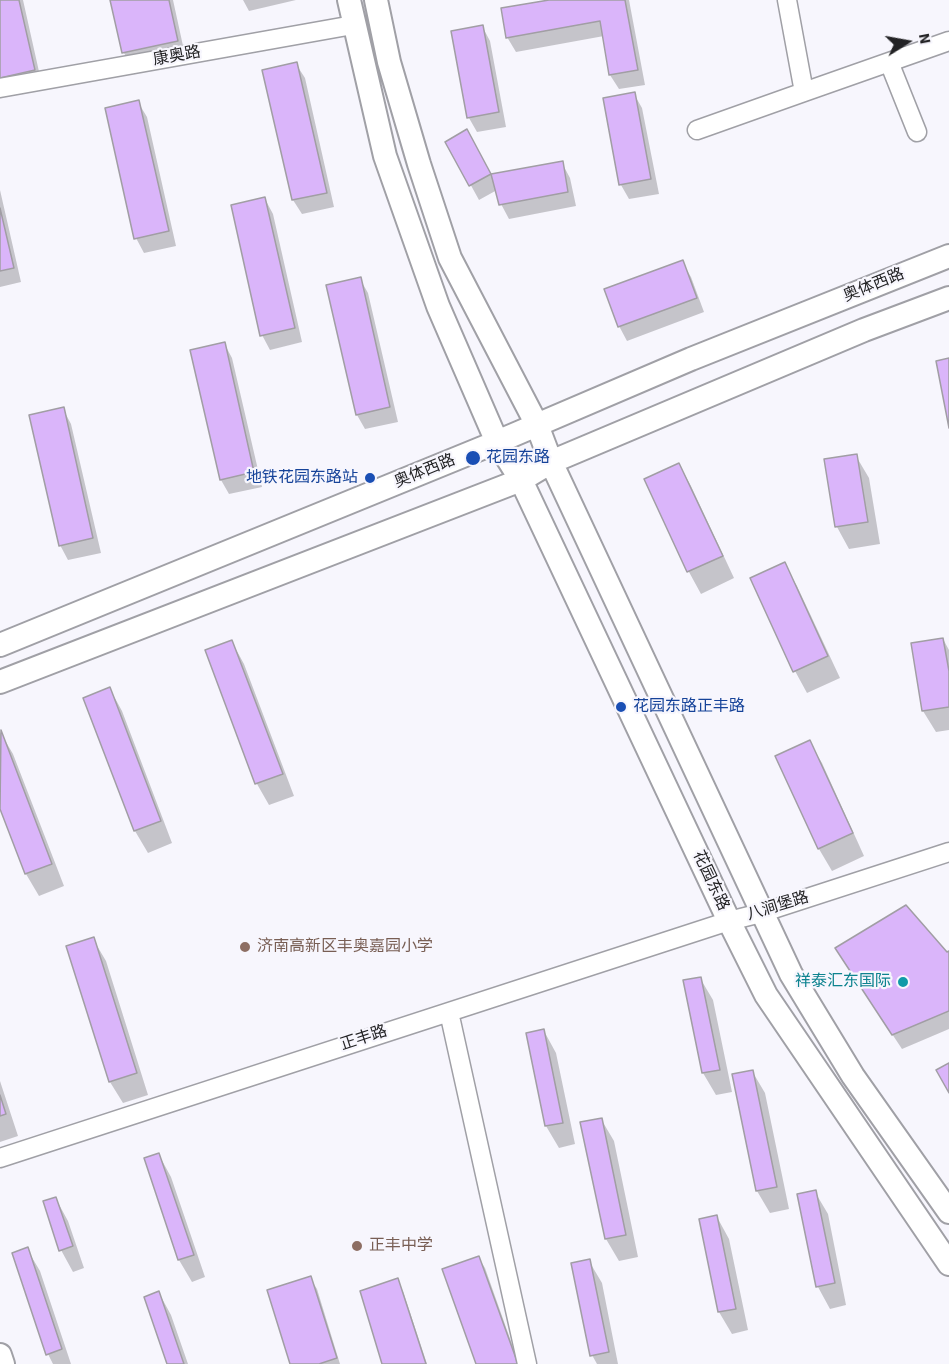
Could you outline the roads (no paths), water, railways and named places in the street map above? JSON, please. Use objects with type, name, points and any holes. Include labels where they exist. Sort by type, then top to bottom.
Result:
[{"type":"main road","name":"花园东路","points":[[349,0],[385,156],[438,306],[497,442],[521,480],[766,995],[949,1264]]},
{"type":"main road","name":"花园东路","points":[[376,0],[389,62],[450,258],[537,425],[551,462],[790,974],[853,1076],[949,1212]]},
{"type":"main road","name":"奥体西路","points":[[0,645],[497,442],[691,359],[949,256]]},
{"type":"main road","points":[[0,682],[521,480],[551,462],[864,330],[949,298]]},
{"type":"main road","points":[[0,1356],[3,1364]]},
{"type":"street","points":[[787,0],[804,92]]},
{"type":"street","name":"康奥路","points":[[0,88],[353,25]]},
{"type":"street","points":[[697,130],[949,41]]},
{"type":"street","points":[[889,62],[917,132]]},
{"type":"street","name":"八涧堡路","points":[[729,921],[949,840]]},
{"type":"street","name":"八涧堡路","points":[[759,909],[949,852]]},
{"type":"street","name":"正丰路","points":[[0,1158],[729,921]]},
{"type":"street","points":[[448,1012],[527,1364]]},
{"type":"place","name":"花园东路","points":[[473,458]]},
{"type":"place","name":"地铁花园东路站","points":[[370,478]]},
{"type":"place","name":"花园东路正丰路","points":[[621,707]]},
{"type":"place","name":"济南高新区丰奥嘉园小学","points":[[245,947]]},
{"type":"place","name":"祥泰汇东国际","points":[[903,982]]},
{"type":"place","name":"正丰中学","points":[[357,1246]]}]
